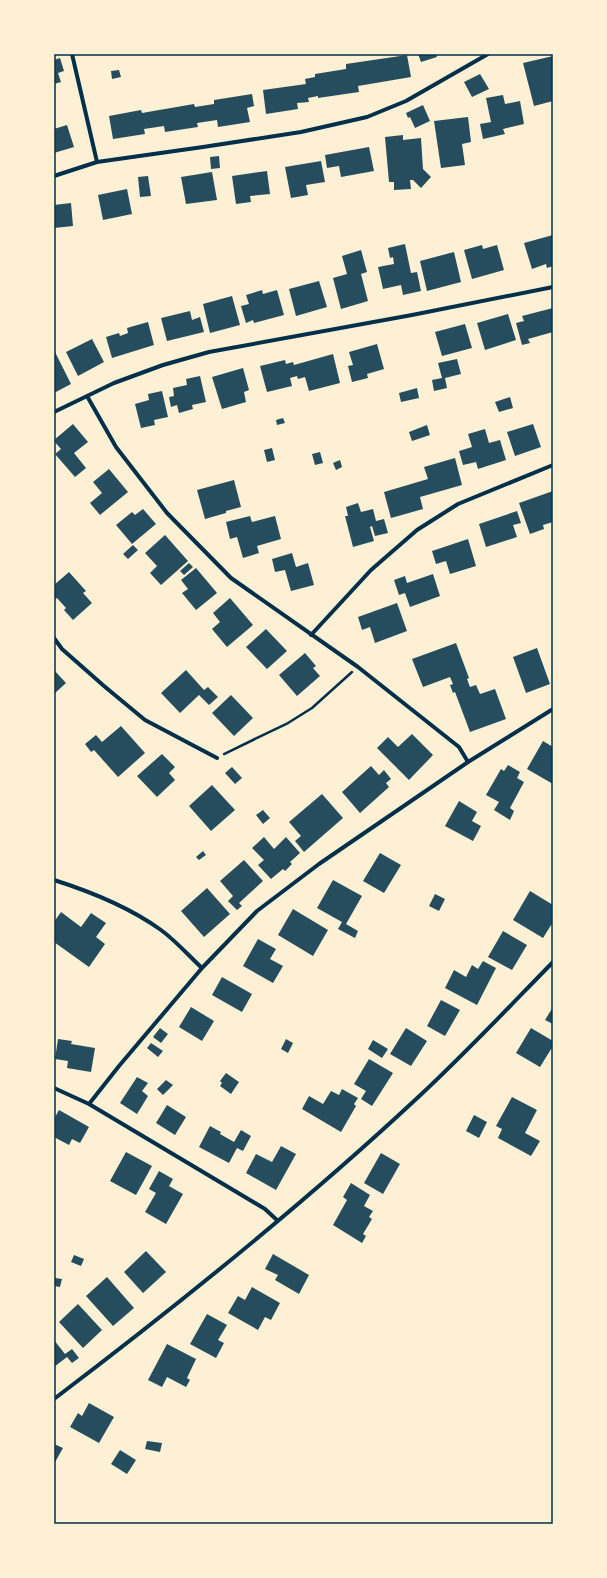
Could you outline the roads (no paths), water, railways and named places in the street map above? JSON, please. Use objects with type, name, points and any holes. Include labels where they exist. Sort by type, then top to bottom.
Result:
[{"type":"street","points":[[72,54],[97,162]]},
{"type":"street","points":[[54,176],[97,162],[203,148],[301,132],[367,117],[406,101],[488,54]]},
{"type":"street","points":[[54,412],[114,383],[163,365],[209,352],[412,315],[553,287]]},
{"type":"street","points":[[87,396],[116,447],[167,513],[231,578],[358,667],[459,747],[468,762]]},
{"type":"street","points":[[311,634],[371,570],[417,530],[458,504],[553,464]]},
{"type":"street","points":[[54,638],[62,648],[104,686],[145,720],[216,758]]},
{"type":"street","points":[[89,1104],[119,1066],[202,968],[257,911],[319,864],[468,762],[553,709]]},
{"type":"street","points":[[54,880],[82,889],[125,907],[162,931],[202,968]]},
{"type":"street","points":[[54,1399],[132,1340],[278,1221],[350,1159],[415,1100],[553,962]]},
{"type":"street","points":[[54,1088],[89,1104],[265,1209],[278,1221]]}]
